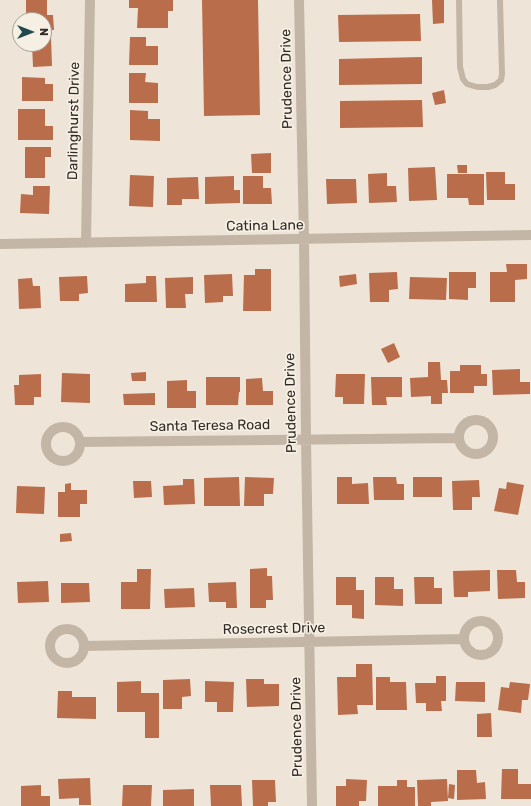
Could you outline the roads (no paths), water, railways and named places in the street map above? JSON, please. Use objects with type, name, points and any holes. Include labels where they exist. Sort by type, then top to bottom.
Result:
[{"type":"street","name":"Darlinghurst Drive","points":[[86,243],[90,0]]},
{"type":"street","name":"Prudence Drive","points":[[299,0],[312,806]]},
{"type":"street","name":"Catina Lane","points":[[0,244],[531,235]]},
{"type":"street","name":"Santa Teresa Road","points":[[80,442],[459,438]]},
{"type":"street","name":"Rosecrest Drive","points":[[84,646],[464,639]]},
{"type":"lane","points":[[459,0],[460,67],[463,79],[467,84],[476,87],[488,87],[495,85],[501,80],[500,0]]}]
